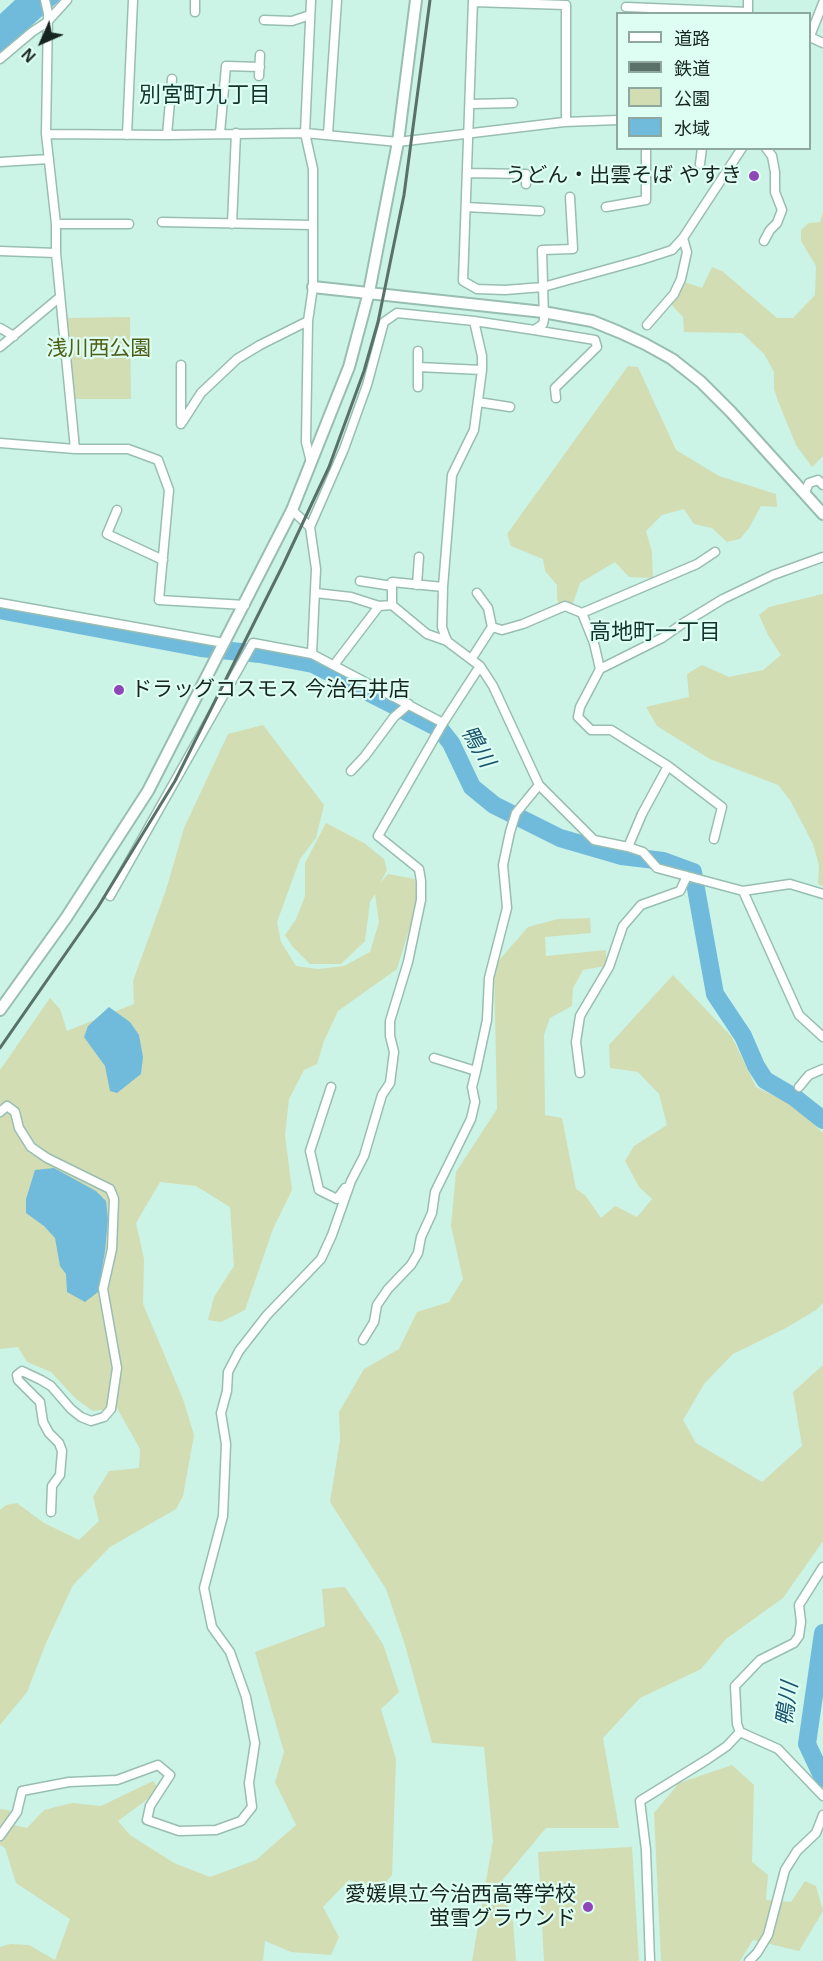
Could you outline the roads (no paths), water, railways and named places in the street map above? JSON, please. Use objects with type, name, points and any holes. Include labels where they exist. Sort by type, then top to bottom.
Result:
[{"type":"street","points":[[45,0],[47,18],[46,134],[75,449]]},
{"type":"street","points":[[0,59],[67,0]]},
{"type":"street","points":[[127,135],[133,0]]},
{"type":"street","points":[[195,0],[195,12]]},
{"type":"street","points":[[311,0],[305,133],[313,170],[313,287],[308,321],[306,442],[311,462]]},
{"type":"street","points":[[328,134],[337,0]]},
{"type":"street","points":[[0,1011],[66,918],[148,791],[292,510],[349,367],[369,292],[398,142],[416,0]]},
{"type":"street","points":[[567,122],[566,5],[473,1],[463,281],[477,289],[505,290],[543,287],[672,250],[683,238],[741,150]]},
{"type":"street","points":[[811,34],[823,3]]},
{"type":"street","points":[[626,7],[728,12]]},
{"type":"street","points":[[264,20],[292,21],[310,15]]},
{"type":"street","points":[[259,76],[260,55]]},
{"type":"street","points":[[220,133],[226,66],[260,67]]},
{"type":"street","points":[[167,135],[172,79]]},
{"type":"street","points":[[470,104],[513,103]]},
{"type":"street","points":[[46,134],[305,133],[398,142],[567,122],[616,120]]},
{"type":"street","points":[[232,224],[236,133]]},
{"type":"street","points":[[606,207],[646,200],[646,150]]},
{"type":"street","points":[[700,164],[702,150]]},
{"type":"street","points":[[764,241],[777,223],[782,210],[775,192],[772,156],[768,150]]},
{"type":"street","points":[[0,162],[49,159]]},
{"type":"street","points":[[468,173],[526,174],[526,184]]},
{"type":"street","points":[[534,330],[543,324],[542,250],[573,249],[570,197]]},
{"type":"street","points":[[466,207],[540,211]]},
{"type":"street","points":[[162,222],[313,225]]},
{"type":"street","points":[[56,224],[129,224]]},
{"type":"street","points":[[647,325],[674,294],[681,279],[687,252],[683,238]]},
{"type":"street","points":[[0,251],[56,253]]},
{"type":"street","points":[[313,287],[543,312],[592,321],[645,344],[672,359],[701,382],[823,514]]},
{"type":"street","points":[[0,347],[60,297]]},
{"type":"street","points":[[312,654],[316,569],[310,527],[344,450],[367,385],[384,322],[397,313],[474,321],[595,340],[597,347],[555,388],[556,398]]},
{"type":"street","points":[[181,365],[181,424],[201,393],[237,359],[308,321]]},
{"type":"street","points":[[448,642],[442,627],[452,475],[474,430],[482,370],[482,356],[474,321]]},
{"type":"street","points":[[0,327],[14,336]]},
{"type":"street","points":[[418,351],[418,387]]},
{"type":"street","points":[[418,367],[482,370]]},
{"type":"street","points":[[478,402],[510,407]]},
{"type":"street","points":[[0,443],[75,449],[128,450],[158,460],[169,490],[159,600],[245,605]]},
{"type":"street","points":[[804,494],[810,483],[818,480],[823,485]]},
{"type":"street","points":[[117,510],[107,534],[163,560]]},
{"type":"street","points":[[292,510],[310,527]]},
{"type":"street","points":[[492,627],[502,630],[524,624],[565,606],[582,613],[697,564],[715,552]]},
{"type":"street","points":[[417,585],[419,557]]},
{"type":"street","points":[[714,839],[722,807],[668,766],[611,730],[591,730],[578,717],[580,707],[600,669],[662,638],[723,599],[773,575],[823,557]]},
{"type":"street","points":[[360,581],[392,586]]},
{"type":"street","points":[[392,605],[392,582],[443,587]]},
{"type":"street","points":[[315,593],[351,597],[379,606],[392,605],[427,634],[448,642],[472,658],[494,686],[539,785],[594,840],[643,852],[657,868],[743,891],[790,884],[823,894]]},
{"type":"street","points":[[472,658],[492,627],[488,608],[477,593]]},
{"type":"street","points":[[0,603],[224,643]]},
{"type":"street","points":[[334,665],[379,606]]},
{"type":"street","points":[[582,613],[594,643],[600,669]]},
{"type":"street","points":[[110,896],[253,643],[312,654],[443,723]]},
{"type":"street","points":[[0,1836],[4,1834],[17,1812],[22,1791],[69,1782],[117,1780],[158,1765],[170,1775],[150,1806],[147,1820],[179,1831],[216,1830],[241,1821],[252,1807],[249,1783],[255,1743],[246,1697],[230,1653],[212,1627],[204,1588],[224,1516],[226,1444],[221,1413],[227,1391],[228,1372],[239,1351],[267,1315],[321,1258],[332,1235],[351,1181],[364,1156],[382,1095],[390,1083],[394,1052],[390,1036],[390,1021],[408,962],[421,900],[422,881],[419,869],[378,836],[443,723],[480,666]]},
{"type":"street","points":[[351,771],[394,717],[408,706]]},
{"type":"street","points":[[628,847],[642,814],[668,766]]},
{"type":"street","points":[[363,1340],[374,1322],[377,1305],[388,1289],[411,1265],[418,1253],[421,1237],[432,1212],[435,1192],[471,1119],[475,1102],[472,1087],[488,1020],[489,978],[507,908],[503,865],[516,813],[539,785]]},
{"type":"street","points":[[580,1073],[576,1042],[580,1016],[609,967],[623,926],[641,905],[680,891],[687,876]]},
{"type":"street","points":[[743,891],[799,1015],[823,1037]]},
{"type":"street","points":[[434,1058],[476,1071]]},
{"type":"street","points":[[799,1087],[809,1075],[823,1069]]},
{"type":"street","points":[[331,1087],[310,1151],[314,1175],[319,1190],[337,1199],[351,1181]]},
{"type":"street","points":[[0,1112],[7,1106],[15,1112],[19,1128],[31,1147],[56,1163],[110,1189],[114,1199],[112,1249],[103,1289],[117,1368],[111,1410],[104,1417],[91,1421],[71,1409],[51,1386],[22,1371],[17,1375],[18,1380],[40,1402],[43,1422],[49,1433],[59,1443],[62,1451],[60,1475],[52,1486],[51,1512]]},
{"type":"street","points":[[823,1567],[799,1605],[801,1622],[794,1643],[760,1660],[735,1686],[737,1724],[740,1732],[778,1749],[823,1796]]},
{"type":"street","points":[[650,1961],[646,1850],[640,1801],[727,1746],[740,1732]]},
{"type":"street","points":[[748,1961],[757,1953],[768,1935],[785,1870],[797,1851],[816,1833],[823,1815]]},
{"type":"water","points":[[15,0],[60,0],[0,54],[0,14]]},
{"type":"water","points":[[109,1007],[130,1022],[139,1035],[143,1057],[141,1074],[117,1093],[110,1091],[105,1066],[84,1037],[88,1026]]},
{"type":"water","points":[[54,1168],[96,1191],[106,1201],[108,1219],[98,1292],[85,1302],[67,1292],[66,1274],[60,1266],[55,1238],[44,1226],[26,1213],[26,1199],[35,1170]]},
{"type":"waterway","name":"鴨川","points":[[0,610],[201,648],[260,654],[313,664],[440,729],[451,743],[472,787],[494,805],[560,838],[622,856],[663,861],[693,872],[715,994],[743,1036],[765,1080],[794,1097],[823,1120]]},
{"type":"waterway","name":"鴨川","points":[[823,1633],[807,1744],[823,1778]]},
{"type":"railway","points":[[0,1048],[98,907],[175,781],[283,565],[329,467],[364,371],[378,322],[404,195],[430,0]]},
{"type":"place","name":"うどん・出雲そば やすき","points":[[754,176]]},
{"type":"place","name":"ドラッグコスモス 今治石井店","points":[[119,690]]},
{"type":"place","name":"愛媛県立今治西高等学校 蛍雪グラウンド","points":[[588,1907]]},
{"type":"district","name":"別宮町九丁目","points":[[205,96]]},
{"type":"district","name":"高地町一丁目","points":[[655,633]]},
{"type":"park label","name":"浅川西公園","points":[[99,349]]}]
